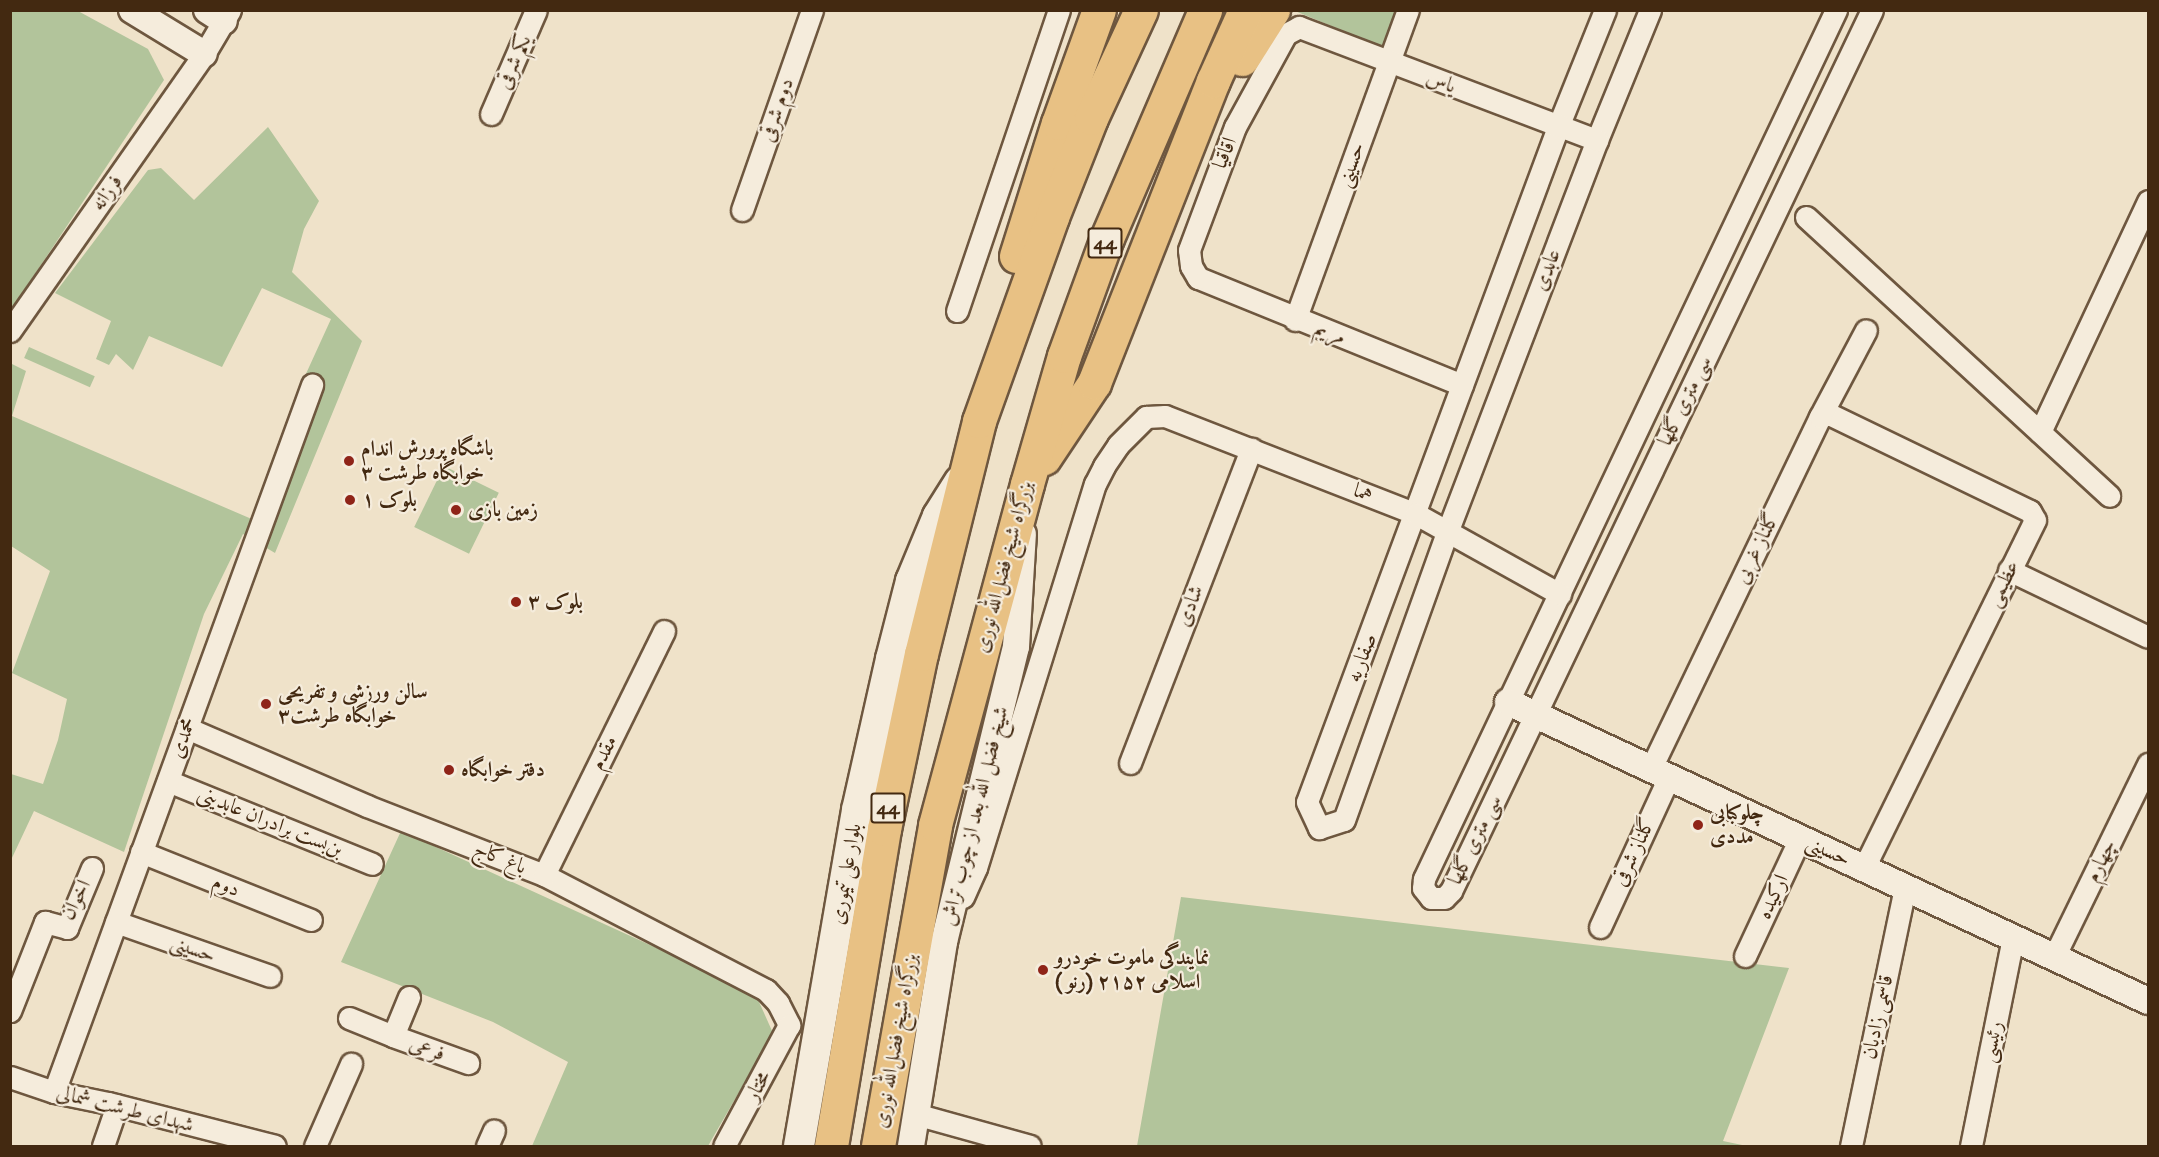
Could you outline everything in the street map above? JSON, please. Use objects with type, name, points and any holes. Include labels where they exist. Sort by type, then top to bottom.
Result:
[{"type":"highway","points":[[979,421],[1000,313],[1024,230],[1058,123],[1099,10]]},
{"type":"highway","name":"44","points":[[831,1146],[884,830],[921,654],[979,421],[1091,118],[1141,10]]},
{"type":"highway","name":"بزرگراه شیخ فضل‌الله نوری","points":[[878,1146],[935,825],[1027,484],[1064,356],[1107,238],[1205,10]]},
{"type":"highway","points":[[1027,484],[1094,383],[1213,81],[1245,10]]},
{"type":"highway","points":[[1193,136],[1280,22]]},
{"type":"main road","name":"بلوار علی تیموری","points":[[800,1146],[857,810],[891,658],[911,581],[938,516],[965,473]]},
{"type":"street","points":[[132,10],[204,54]]},
{"type":"street","name":"یکم شرقی","points":[[491,114],[536,10]]},
{"type":"street","name":"دوم شرقی","points":[[742,210],[812,10]]},
{"type":"street","name":"حسینی","points":[[1295,320],[1408,10]]},
{"type":"street","name":"عابدی","points":[[1416,514],[1558,127],[1605,10]]},
{"type":"street","name":"عابدی","points":[[1448,530],[1597,140],[1650,10]]},
{"type":"street","name":"سی متری گلها","points":[[1836,10],[1424,879],[1423,888],[1431,898],[1444,898],[1451,891],[1872,10]]},
{"type":"street","points":[[957,310],[1059,11]]},
{"type":"street","name":"فرزانه","points":[[10,331],[204,54],[220,14]]},
{"type":"street","name":"یاس","points":[[1280,22],[1299,27],[1597,140]]},
{"type":"street","name":"اقاقیا","points":[[1198,278],[1191,266],[1189,250],[1235,127],[1280,22]]},
{"type":"street","points":[[2040,432],[2148,201]]},
{"type":"street","points":[[1806,217],[2109,496]]},
{"type":"street","name":"مریم","points":[[1198,278],[1295,320],[1462,386]]},
{"type":"street","name":"گلناز غربی","points":[[1660,773],[1820,417],[1866,330]]},
{"type":"street","name":"محمدی","points":[[54,1092],[312,385]]},
{"type":"street","name":"عظیمی","points":[[1820,417],[1829,414],[2031,511],[2035,520],[1864,868]]},
{"type":"street","name":"هما","points":[[944,942],[976,868],[1065,589],[1095,484],[1104,466],[1133,428],[1146,417],[1165,416],[1416,514],[1560,594]]},
{"type":"street","name":"شادی","points":[[1130,763],[1251,449]]},
{"type":"street","name":"شیخ فضل الله بعد از چوب تراش","points":[[911,1146],[944,942],[1016,647],[1027,484]]},
{"type":"street","name":"صفاریه","points":[[1416,514],[1307,802],[1319,828],[1344,820],[1448,530]]},
{"type":"street","points":[[2010,570],[2148,637]]},
{"type":"street","name":"مقدم","points":[[544,875],[664,631]]},
{"type":"street","name":"حسینی","points":[[1508,702],[2148,1001]]},
{"type":"street","name":"باغ کاج","points":[[187,728],[367,806],[544,875],[766,990],[778,1003],[789,1024]]},
{"type":"street","name":"چهارم","points":[[2054,957],[2148,764]]},
{"type":"street","name":"گلناز شرقی","points":[[1599,927],[1660,773]]},
{"type":"street","name":"بن‌بست برادران عابدینی","points":[[168,781],[372,864]]},
{"type":"street","name":"ارکیده","points":[[1745,956],[1800,838]]},
{"type":"street","name":"دوم","points":[[141,852],[311,920]]},
{"type":"street","name":"اخوان","points":[[10,1011],[45,922],[67,928],[92,868]]},
{"type":"street","name":"قاسمی زادیان","points":[[1851,1146],[1905,887]]},
{"type":"street","name":"حسینی","points":[[116,922],[270,976]]},
{"type":"street","name":"رئیسی","points":[[1971,1146],[2013,938]]},
{"type":"street","name":"فرعی","points":[[409,997],[393,1036],[468,1063]]},
{"type":"street","points":[[349,1018],[393,1036]]},
{"type":"street","name":"مختار","points":[[724,1146],[789,1024]]},
{"type":"street","points":[[315,1146],[351,1064]]},
{"type":"street","name":"شهدای طرشت شمالی","points":[[10,1077],[54,1092],[117,1105],[244,1143],[275,1146]]},
{"type":"street","points":[[103,1146],[117,1105]]},
{"type":"street","points":[[915,1114],[1030,1146]]},
{"type":"green space","points":[[11,10],[78,11],[148,49],[164,80],[11,310]]},
{"type":"green space","points":[[1295,11],[1396,11],[1382,47]]},
{"type":"green space","points":[[268,127],[319,201],[304,229],[292,272],[362,341],[275,553],[243,534],[204,614],[124,852],[34,811],[11,860],[11,774],[43,784],[58,740],[67,699],[12,673],[50,571],[11,546],[10,363],[26,371],[12,416],[254,520],[311,410],[294,400],[331,319],[262,288],[222,367],[149,336],[133,370],[116,354],[109,365],[96,359],[111,321],[55,293],[148,170],[161,168],[194,200]]},
{"type":"green space","points":[[29,347],[95,376],[90,387],[24,358]]},
{"type":"green space","name":"زمین بازی","points":[[444,466],[499,493],[469,554],[414,527]]},
{"type":"green space","points":[[401,831],[755,993],[773,1033],[708,1146],[532,1146],[568,1062],[493,1022],[341,962]]},
{"type":"green space","points":[[1181,897],[1789,968],[1723,1141],[1747,1146],[1137,1146]]},
{"type":"place","name":"باشگاه پرورش اندام خوابگاه طرشت ۳","points":[[349,461]]},
{"type":"place","name":"بلوک ۱","points":[[350,500]]},
{"type":"place","name":"زمین بازی","points":[[456,510]]},
{"type":"place","name":"بلوک ۳","points":[[516,602]]},
{"type":"place","name":"سالن ورزشی و تفریحی خوابگاه طرشت۳","points":[[266,704]]},
{"type":"place","name":"دفتر خوابگاه","points":[[449,770]]},
{"type":"place","name":"چلوکبابی مددی","points":[[1698,825]]},
{"type":"place","name":"نمایندگی ماموت خودرو ( رنو) اسلامی ۲۱۵۲","points":[[1043,970]]}]
